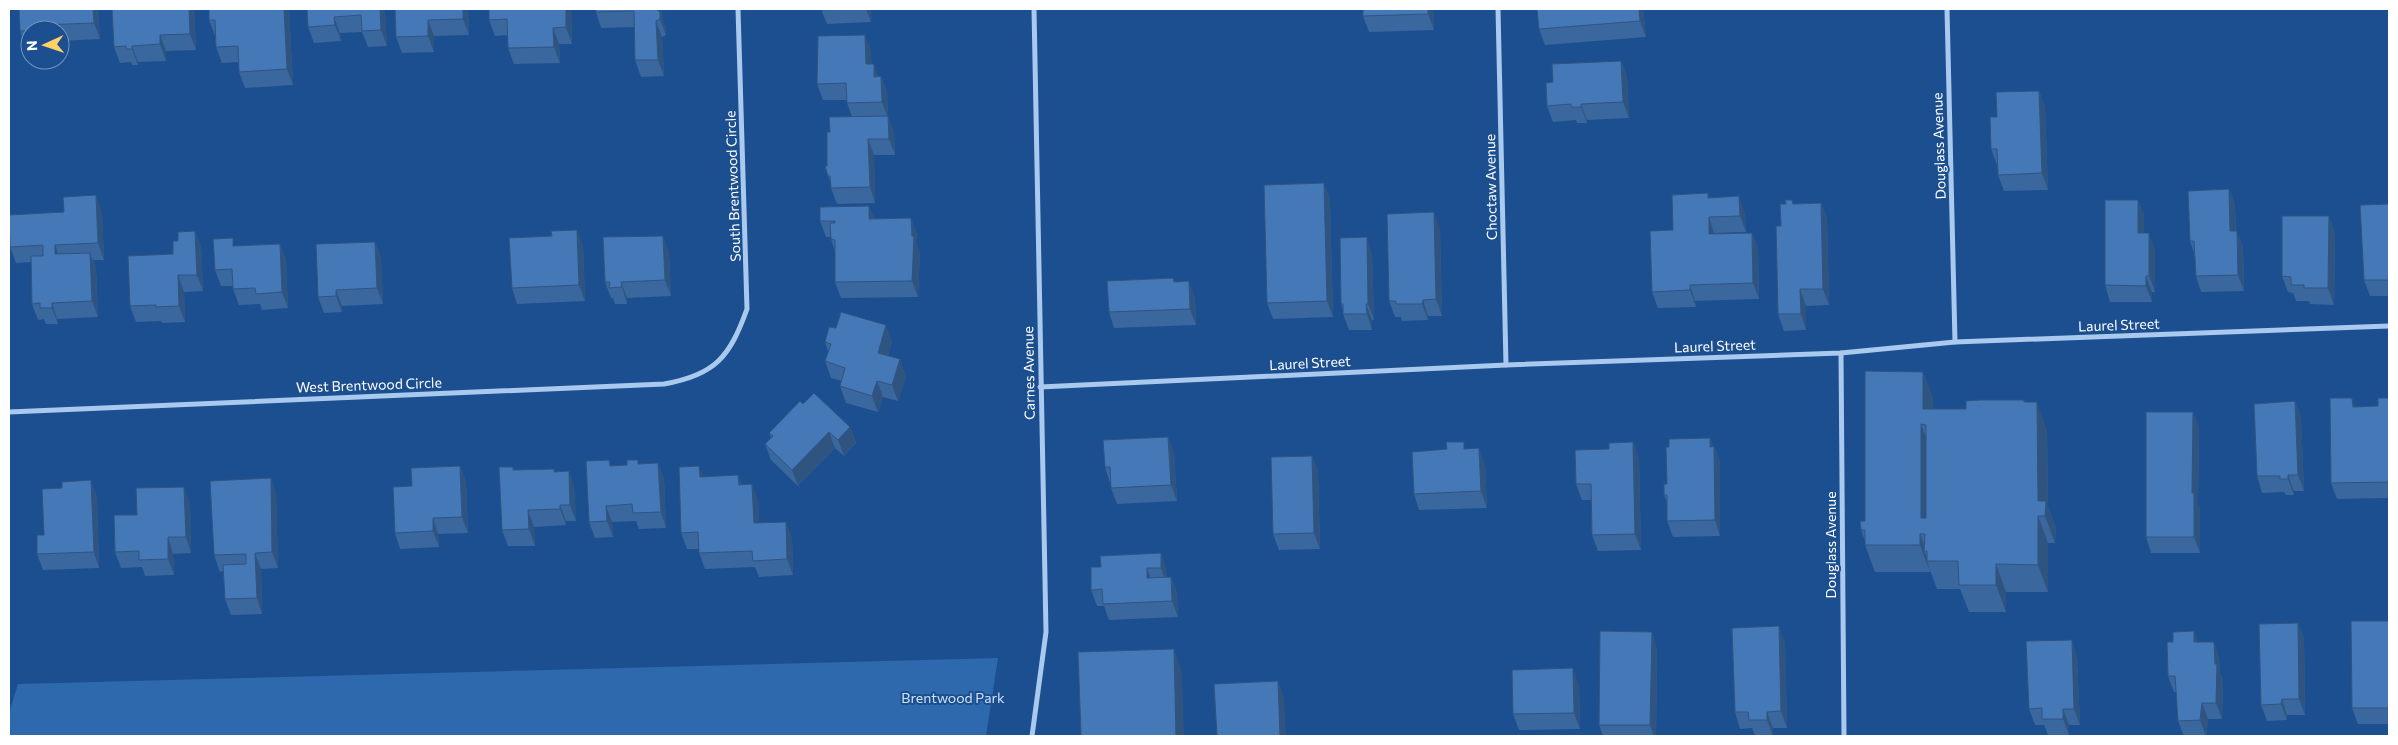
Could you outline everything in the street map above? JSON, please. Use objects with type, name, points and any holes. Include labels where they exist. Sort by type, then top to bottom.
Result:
[{"type":"street","name":"South Brentwood Circle","points":[[723,357],[738,335],[747,309],[738,9]]},
{"type":"street","name":"Carnes Avenue","points":[[1032,736],[1046,632],[1034,9]]},
{"type":"street","name":"Choctaw Avenue","points":[[1498,9],[1506,365]]},
{"type":"street","name":"Douglass Avenue","points":[[1947,9],[1956,342]]},
{"type":"street","name":"Laurel Street","points":[[1040,387],[1506,365],[1841,353],[1956,342],[2389,326]]},
{"type":"street","name":"Douglass Avenue","points":[[1841,353],[1844,736]]},
{"type":"street","name":"West Brentwood Circle","points":[[9,412],[664,384],[684,381],[705,373],[723,357]]},
{"type":"green space","name":"Brentwood Park","points":[[998,658],[986,736],[9,736],[9,713],[18,684]]},
{"type":"building","points":[[19,9],[93,9],[94,23],[70,24],[70,20],[20,20],[20,31]]},
{"type":"building","points":[[112,9],[189,9],[190,34],[160,35],[160,44],[132,46],[132,49],[126,49],[126,46],[114,47]]},
{"type":"building","points":[[209,9],[284,9],[287,69],[239,72],[238,46],[216,47],[215,20],[209,20]]},
{"type":"building","points":[[307,9],[380,9],[381,30],[362,31],[361,15],[334,17],[335,25],[308,27]]},
{"type":"building","points":[[395,9],[463,9],[463,19],[428,20],[428,36],[396,37]]},
{"type":"building","points":[[489,9],[566,9],[566,27],[553,28],[554,47],[508,48],[507,19],[489,20]]},
{"type":"building","points":[[596,9],[656,9],[660,12],[660,19],[656,21],[658,60],[635,60],[634,11],[596,12]]},
{"type":"building","points":[[1363,9],[1428,9],[1428,14],[1363,16]]},
{"type":"building","points":[[1537,9],[1639,9],[1640,21],[1539,29]]},
{"type":"building","points":[[865,35],[866,64],[874,64],[874,77],[881,76],[882,102],[847,103],[846,83],[817,84],[818,36]]},
{"type":"building","points":[[1621,61],[1623,102],[1581,104],[1581,107],[1571,107],[1571,104],[1547,106],[1546,83],[1553,82],[1552,64]]},
{"type":"building","points":[[2039,91],[2042,173],[1998,175],[1997,149],[1991,149],[1990,117],[1997,117],[1996,92]]},
{"type":"building","points":[[888,116],[889,139],[868,139],[870,187],[831,188],[830,176],[828,176],[825,166],[827,166],[827,132],[830,132],[829,117]]},
{"type":"building","points":[[1324,183],[1327,301],[1267,303],[1264,185]]},
{"type":"building","points":[[2229,189],[2230,231],[2237,231],[2238,275],[2196,276],[2194,241],[2190,241],[2188,191]]},
{"type":"building","points":[[1708,193],[1708,198],[1739,196],[1740,216],[1709,217],[1709,234],[1752,233],[1753,283],[1690,285],[1690,290],[1652,292],[1650,231],[1673,230],[1672,195]]},
{"type":"building","points":[[96,195],[98,243],[55,245],[55,254],[90,253],[92,301],[52,303],[52,308],[40,308],[40,303],[32,304],[31,256],[43,256],[43,245],[10,247],[9,215],[64,212],[63,197]]},
{"type":"building","points":[[1785,200],[1792,200],[1793,204],[1821,203],[1823,289],[1800,289],[1801,314],[1778,314],[1776,226],[1781,226],[1780,204],[1786,204]]},
{"type":"building","points":[[2105,200],[2138,200],[2138,233],[2149,233],[2149,276],[2146,276],[2146,286],[2105,285]]},
{"type":"building","points":[[2389,204],[2389,280],[2364,280],[2360,205]]},
{"type":"building","points":[[869,206],[869,219],[911,218],[912,236],[914,236],[912,281],[835,282],[835,240],[831,239],[830,223],[835,223],[835,221],[820,221],[820,207]]},
{"type":"building","points":[[1434,212],[1436,299],[1423,300],[1422,304],[1396,304],[1396,301],[1389,301],[1387,214]]},
{"type":"building","points":[[2282,216],[2329,216],[2328,288],[2304,288],[2304,285],[2291,285],[2291,277],[2282,276]]},
{"type":"building","points":[[577,230],[579,285],[512,288],[509,238],[552,236],[551,231]]},
{"type":"building","points":[[195,231],[197,275],[178,275],[179,306],[130,306],[128,256],[173,254],[173,241],[178,241],[178,232]]},
{"type":"building","points":[[663,236],[665,280],[621,282],[622,287],[609,288],[610,282],[605,282],[603,237]]},
{"type":"building","points":[[1367,237],[1367,314],[1343,314],[1343,304],[1341,304],[1340,238]]},
{"type":"building","points":[[233,238],[233,246],[280,244],[282,292],[256,294],[255,288],[233,289],[232,269],[215,270],[213,239]]},
{"type":"building","points":[[375,242],[377,288],[336,290],[336,296],[318,297],[316,244]]},
{"type":"building","points":[[1173,278],[1174,282],[1189,281],[1190,309],[1109,312],[1107,281]]},
{"type":"building","points":[[841,312],[886,325],[878,353],[900,359],[892,385],[877,381],[872,396],[840,386],[845,368],[825,361],[831,344],[825,342],[829,327],[836,328]]},
{"type":"building","points":[[1865,371],[1923,372],[1923,409],[1966,409],[1966,401],[1979,400],[2024,400],[2024,402],[2037,402],[2038,501],[2046,501],[2045,516],[2038,516],[2038,565],[1996,564],[1996,585],[1959,585],[1958,561],[1927,561],[1927,551],[1924,551],[1925,534],[1920,534],[1920,545],[1865,545],[1865,530],[1861,530],[1860,521],[1865,521]],"holes":[[[1921,424],[1926,425],[1926,518],[1921,518]]]},
{"type":"building","points":[[814,393],[850,427],[838,440],[829,432],[792,470],[765,444],[773,436],[769,433],[800,401],[803,404]]},
{"type":"building","points":[[2330,398],[2352,398],[2353,407],[2378,406],[2378,398],[2389,398],[2389,482],[2331,483]]},
{"type":"building","points":[[2295,401],[2298,475],[2288,475],[2288,479],[2280,479],[2280,476],[2257,476],[2254,404]]},
{"type":"building","points":[[2146,412],[2193,412],[2192,493],[2194,493],[2194,537],[2146,537]]},
{"type":"building","points":[[1168,437],[1171,485],[1111,488],[1110,467],[1105,467],[1103,440]]},
{"type":"building","points":[[1710,438],[1710,447],[1714,446],[1715,520],[1667,521],[1667,495],[1664,495],[1664,484],[1667,484],[1666,447],[1669,447],[1669,439]]},
{"type":"building","points":[[1446,442],[1464,442],[1464,449],[1479,448],[1481,491],[1414,494],[1412,452],[1447,449]]},
{"type":"building","points":[[1633,442],[1635,534],[1592,535],[1591,484],[1576,484],[1575,450],[1609,449],[1609,443]]},
{"type":"building","points":[[1312,456],[1314,533],[1273,534],[1271,457]]},
{"type":"building","points":[[609,460],[610,466],[627,465],[627,460],[638,460],[638,464],[658,463],[661,512],[633,513],[632,504],[606,506],[607,521],[589,522],[586,461]]},
{"type":"building","points":[[460,466],[462,517],[433,518],[433,531],[395,533],[393,487],[412,486],[411,468]]},
{"type":"building","points":[[699,466],[700,477],[738,475],[739,485],[752,484],[754,523],[786,522],[787,559],[753,561],[752,551],[699,553],[698,532],[681,533],[679,467]]},
{"type":"building","points":[[499,467],[513,467],[513,470],[554,469],[554,472],[569,471],[570,505],[560,505],[560,509],[528,510],[529,529],[502,530]]},
{"type":"building","points":[[271,478],[272,552],[255,553],[257,598],[225,599],[223,565],[246,564],[246,554],[214,555],[210,481]]},
{"type":"building","points":[[91,480],[94,552],[37,554],[37,535],[44,535],[42,489],[62,488],[62,482]]},
{"type":"building","points":[[184,487],[186,537],[168,537],[168,559],[139,560],[139,551],[115,552],[114,515],[137,515],[136,488]]},
{"type":"building","points":[[1161,553],[1161,568],[1147,568],[1147,578],[1171,577],[1172,601],[1103,604],[1102,589],[1091,590],[1091,567],[1101,567],[1100,556]]},
{"type":"building","points":[[2351,621],[2389,621],[2389,708],[2352,708]]},
{"type":"building","points":[[2298,623],[2299,699],[2282,699],[2281,704],[2261,705],[2259,624]]},
{"type":"building","points":[[1779,626],[1781,711],[1767,712],[1767,720],[1749,720],[1748,712],[1735,712],[1732,628]]},
{"type":"building","points":[[1600,631],[1652,632],[1650,725],[1599,725]]},
{"type":"building","points":[[2194,631],[2194,642],[2214,642],[2215,664],[2217,664],[2216,703],[2202,703],[2200,720],[2178,721],[2175,676],[2168,676],[2167,642],[2173,642],[2173,632]]},
{"type":"building","points":[[2072,640],[2074,709],[2063,709],[2063,719],[2042,719],[2042,708],[2029,709],[2026,641]]},
{"type":"building","points":[[1174,649],[1176,736],[1081,736],[1078,652]]},
{"type":"building","points":[[1573,668],[1574,713],[1513,714],[1512,670]]},
{"type":"building","points":[[1278,681],[1280,736],[1217,736],[1214,684]]}]
